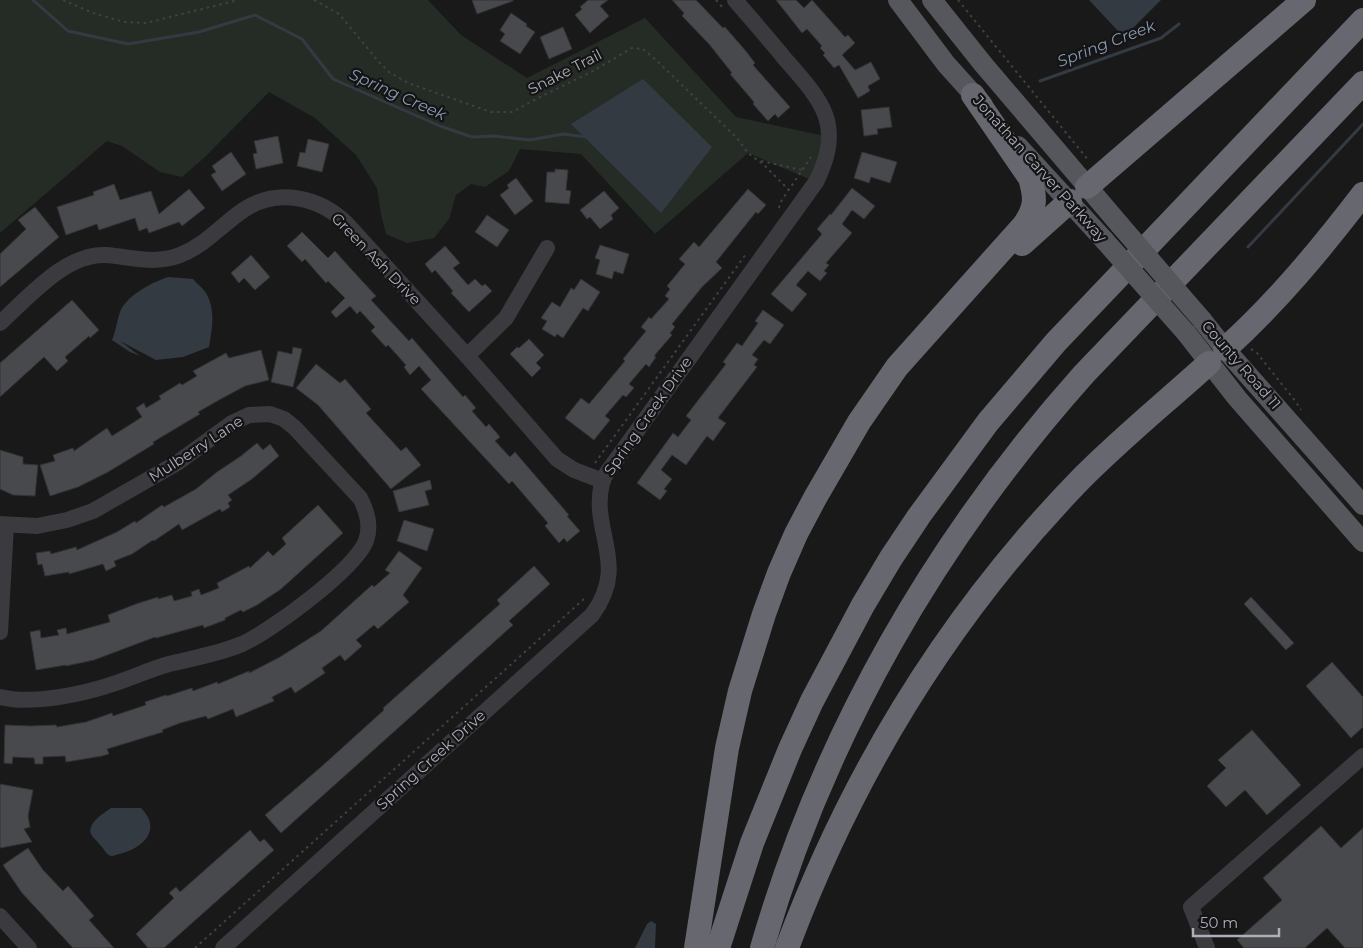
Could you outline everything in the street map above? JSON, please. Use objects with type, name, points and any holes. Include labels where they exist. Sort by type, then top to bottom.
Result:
[{"type":"highway","points":[[933,327],[1078,194],[1304,0]]},
{"type":"highway","points":[[718,948],[752,844],[812,701],[863,605],[891,558],[930,500],[988,422],[1056,342],[1363,20]]},
{"type":"highway","points":[[762,948],[805,822],[828,765],[850,720],[874,672],[927,582],[985,495],[1084,374],[1363,82]]},
{"type":"highway","points":[[696,948],[727,748],[751,654],[776,581],[796,534],[859,422],[897,368],[1032,214],[1035,194],[1030,178],[973,94]]},
{"type":"highway","points":[[786,948],[816,872],[858,786],[901,711],[958,626],[1012,556],[1077,483],[1130,432],[1256,322],[1319,250],[1363,194]]},
{"type":"main road","name":"Jonathan Carver Parkway","points":[[898,0],[946,64],[1030,160],[1120,225]]},
{"type":"main road","name":"Jonathan Carver Parkway","points":[[932,0],[983,64],[1078,194],[1105,241],[1187,334]]},
{"type":"main road","name":"County Road 11","points":[[1120,225],[1202,320],[1224,350],[1363,505]]},
{"type":"main road","name":"County Road 11","points":[[1187,334],[1224,350],[1243,405],[1363,542]]},
{"type":"street","name":"Spring Creek Drive","points":[[223,948],[592,615],[601,603],[607,587],[609,571],[600,496],[596,479],[616,460],[816,182],[824,166],[828,151],[828,124],[820,100],[812,89],[731,7]]},
{"type":"street","name":"Green Ash Drive","points":[[0,322],[59,270],[79,259],[105,255],[131,260],[157,260],[178,256],[196,249],[245,210],[260,202],[290,197],[312,202],[335,212],[467,356],[557,459],[566,466],[596,479]]},
{"type":"street","points":[[467,356],[506,318],[547,248]]},
{"type":"street","name":"Mulberry Lane","points":[[0,697],[35,699],[76,694],[115,684],[170,664],[209,656],[243,643],[270,628],[309,600],[357,557],[366,540],[368,524],[366,510],[354,492],[295,428],[284,419],[270,414],[249,415],[232,424],[177,463],[94,511],[67,520],[36,526],[3,525]]},
{"type":"street","points":[[0,632],[3,525]]},
{"type":"street","points":[[1207,948],[1191,907],[1363,756]]},
{"type":"street","points":[[0,916],[29,948]]},
{"type":"path","points":[[63,0],[93,13],[124,22],[146,23],[238,0]]},
{"type":"path","name":"Snake Trail","points":[[314,0],[339,14],[378,62],[389,72],[408,83],[491,112],[512,112],[593,71],[632,48],[643,49],[736,138],[748,153],[775,175],[801,203]]},
{"type":"path","points":[[716,0],[731,7]]},
{"type":"path","points":[[958,0],[1089,162]]},
{"type":"path","points":[[779,209],[780,203],[811,156]]},
{"type":"path","points":[[758,160],[802,170]]},
{"type":"path","points":[[596,479],[594,465],[751,248]]},
{"type":"path","points":[[1224,350],[1252,350],[1257,353],[1303,413]]},
{"type":"path","points":[[195,948],[589,593]]},
{"type":"shaded area","points":[[0,0],[428,0],[461,35],[527,78],[645,18],[736,117],[829,137],[816,182],[748,153],[655,234],[581,154],[520,149],[509,171],[485,187],[471,184],[456,195],[449,219],[434,238],[407,243],[386,234],[377,188],[356,155],[315,118],[269,92],[205,157],[182,177],[160,172],[122,146],[107,141],[0,233]]},
{"type":"shaded area","points":[[1089,0],[1161,0],[1127,34],[1118,31]]},
{"type":"shaded area","points":[[643,79],[712,147],[661,213],[571,124]]},
{"type":"shaded area","points":[[168,277],[193,279],[206,293],[212,313],[209,347],[183,357],[156,360],[120,341],[140,356],[130,352],[112,340],[120,312],[128,300],[147,286]]},
{"type":"shaded area","points":[[111,808],[141,808],[150,822],[150,829],[144,841],[138,846],[123,853],[110,856],[93,837],[90,830],[94,822]]},
{"type":"shaded area","points":[[651,921],[656,924],[655,948],[635,948],[647,924]]},
{"type":"building","points":[[472,0],[513,0],[513,1],[477,14]]},
{"type":"building","points":[[588,0],[608,0],[600,6],[609,16],[590,33],[575,15]]},
{"type":"building","points":[[672,0],[696,0],[723,28],[725,27],[755,63],[753,65],[790,107],[778,118],[775,114],[768,121],[730,74],[732,73],[709,44],[682,16],[684,13]]},
{"type":"building","points":[[776,0],[796,0],[804,8],[812,0],[845,37],[848,35],[855,43],[842,55],[855,70],[871,62],[880,79],[868,86],[870,91],[858,98],[839,65],[834,68],[823,55],[825,53],[820,48],[822,46],[807,29],[802,33]]},
{"type":"building","points":[[511,13],[535,32],[520,54],[500,41],[505,34],[500,30]]},
{"type":"building","points":[[563,27],[572,49],[549,59],[540,37]]},
{"type":"building","points":[[889,107],[892,127],[877,129],[878,134],[864,136],[861,110]]},
{"type":"building","points":[[278,136],[283,163],[256,169],[253,154],[257,153],[254,141]]},
{"type":"building","points":[[308,139],[329,144],[322,172],[297,166],[300,152],[305,153]]},
{"type":"building","points":[[231,152],[246,174],[222,191],[211,175],[216,172],[212,166]]},
{"type":"building","points":[[862,152],[897,162],[890,183],[871,177],[869,183],[854,178]]},
{"type":"building","points":[[555,169],[568,170],[566,190],[571,191],[569,204],[545,202],[547,172],[555,172]]},
{"type":"building","points":[[516,178],[533,201],[515,215],[500,195],[509,188],[507,185]]},
{"type":"building","points":[[114,184],[120,200],[151,191],[159,214],[189,189],[205,208],[182,226],[179,222],[149,233],[147,228],[139,231],[135,218],[99,230],[97,224],[66,235],[57,207],[94,195],[93,192]]},
{"type":"building","points":[[852,188],[875,206],[864,219],[852,210],[842,224],[852,233],[826,263],[829,265],[824,271],[827,273],[820,281],[808,271],[796,285],[807,294],[792,312],[771,294],[822,234],[817,229],[831,215]]},
{"type":"building","points":[[748,189],[766,205],[758,214],[756,212],[716,262],[722,268],[702,287],[672,324],[675,327],[670,333],[672,335],[654,356],[656,357],[649,367],[646,364],[629,384],[634,388],[626,397],[623,395],[605,416],[610,420],[594,440],[565,418],[581,398],[589,404],[625,361],[623,359],[646,331],[641,327],[669,299],[665,296],[670,289],[667,286],[685,264],[679,259],[694,242],[699,247]]},
{"type":"building","points":[[604,191],[619,208],[611,215],[613,219],[600,229],[590,217],[587,219],[580,210]]},
{"type":"building","points":[[35,207],[59,237],[0,287],[0,254],[26,229],[18,220]]},
{"type":"building","points":[[487,215],[509,230],[497,247],[475,232]]},
{"type":"building","points":[[302,232],[328,258],[335,251],[376,296],[371,300],[409,341],[412,338],[463,397],[465,395],[476,408],[472,411],[486,427],[489,424],[500,437],[495,441],[510,457],[515,452],[569,515],[567,516],[580,531],[567,542],[564,538],[559,543],[545,526],[548,523],[512,481],[509,484],[421,389],[431,380],[419,366],[410,375],[404,367],[406,365],[388,345],[386,347],[371,331],[375,327],[360,311],[357,314],[350,306],[336,318],[331,312],[345,298],[328,281],[326,283],[305,259],[302,262],[287,246]]},
{"type":"building","points":[[600,245],[629,254],[623,274],[614,271],[612,279],[596,274],[600,260],[595,258]]},
{"type":"building","points":[[445,246],[460,263],[453,268],[468,285],[475,279],[482,286],[485,284],[492,291],[469,312],[451,293],[453,291],[435,270],[432,273],[425,264]]},
{"type":"building","points":[[251,255],[270,277],[255,290],[244,278],[239,283],[231,273]]},
{"type":"building","points":[[581,279],[600,292],[588,311],[583,308],[563,338],[557,334],[555,337],[542,329],[547,321],[541,318],[552,302],[560,307],[571,288],[574,290]]},
{"type":"building","points":[[72,300],[99,330],[90,338],[89,336],[65,357],[68,361],[57,371],[44,357],[0,397],[0,363]]},
{"type":"building","points":[[763,310],[784,325],[770,344],[764,340],[752,355],[758,359],[754,365],[757,367],[718,418],[726,423],[713,441],[707,436],[686,465],[672,455],[661,470],[672,479],[664,489],[667,491],[660,500],[637,483],[673,433],[678,437],[691,420],[686,416],[726,364],[723,362],[737,343],[742,346],[758,323],[755,321]]},
{"type":"building","points":[[529,339],[544,355],[536,363],[541,368],[532,377],[510,354]]},
{"type":"building","points":[[293,347],[302,349],[293,387],[271,382],[278,351],[292,354]]},
{"type":"building","points":[[261,350],[269,380],[245,386],[198,412],[200,414],[108,472],[78,487],[50,496],[40,465],[55,461],[53,455],[73,448],[74,451],[107,428],[112,436],[142,417],[136,408],[144,403],[146,408],[161,399],[159,396],[180,383],[182,385],[197,376],[193,371],[226,353],[229,358]]},
{"type":"building","points":[[316,364],[340,383],[345,379],[371,409],[366,413],[401,451],[406,447],[421,465],[391,489],[318,405],[296,388]]},
{"type":"building","points":[[257,443],[263,450],[270,444],[279,456],[252,479],[228,495],[232,500],[228,503],[230,507],[222,512],[220,509],[182,530],[179,524],[132,554],[114,561],[116,566],[106,571],[103,564],[69,574],[69,572],[45,576],[42,564],[38,565],[36,553],[50,551],[51,554],[76,547],[77,550],[117,532],[135,521],[136,523],[162,505],[164,507],[196,489]]},
{"type":"building","points":[[0,450],[23,457],[23,464],[38,465],[35,496],[13,495],[0,489]]},
{"type":"building","points":[[430,480],[432,489],[425,491],[429,505],[399,512],[393,491]]},
{"type":"building","points":[[318,505],[343,533],[281,589],[257,605],[243,612],[241,610],[225,618],[225,620],[204,628],[203,625],[155,637],[94,660],[36,670],[30,632],[40,630],[41,638],[59,635],[57,630],[66,628],[67,634],[110,622],[108,615],[158,597],[158,599],[172,595],[174,601],[192,596],[191,592],[199,589],[201,595],[219,588],[217,583],[249,566],[250,568],[268,551],[273,556],[286,544],[282,538]]},
{"type":"building","points":[[404,520],[434,529],[427,551],[397,541]]},
{"type":"building","points":[[399,551],[422,568],[403,595],[409,602],[378,629],[374,625],[356,640],[362,646],[345,661],[340,655],[322,668],[325,673],[295,693],[291,687],[272,697],[274,701],[236,717],[233,709],[208,719],[206,716],[180,723],[162,730],[163,732],[107,749],[109,754],[102,756],[66,762],[65,756],[43,757],[43,764],[35,764],[34,758],[13,757],[12,764],[4,763],[5,725],[56,725],[57,727],[86,722],[112,713],[113,716],[146,705],[145,702],[166,695],[192,688],[193,691],[217,682],[218,684],[249,671],[249,673],[280,657],[321,631],[372,585],[374,587],[390,573],[385,570]]},
{"type":"building","points":[[534,566],[550,584],[509,621],[513,625],[281,833],[265,815],[321,767],[384,710],[383,708],[500,604],[497,600]]},
{"type":"building","points":[[1251,597],[1294,643],[1286,650],[1244,604]]},
{"type":"building","points":[[1332,662],[1363,697],[1363,727],[1351,738],[1306,686]]},
{"type":"building","points":[[1252,730],[1301,785],[1267,815],[1245,790],[1226,807],[1207,786],[1226,768],[1218,760]]},
{"type":"building","points":[[0,784],[33,790],[28,816],[30,827],[24,829],[32,842],[0,848]]},
{"type":"building","points":[[1321,826],[1341,848],[1363,828],[1363,948],[1345,948],[1327,928],[1305,948],[1244,948],[1237,940],[1282,900],[1263,878]]},
{"type":"building","points":[[250,830],[260,842],[264,839],[274,850],[164,948],[148,948],[136,934],[174,898],[169,893],[176,887],[180,892]]},
{"type":"building","points":[[28,848],[43,870],[63,891],[68,886],[94,916],[89,920],[114,948],[73,948],[22,893],[3,865]]},
{"type":"waterway","name":"Spring Creek","points":[[33,0],[68,31],[128,44],[199,32],[255,15],[302,39],[333,79],[440,126],[472,137],[493,136],[530,140],[563,134],[586,137]]},
{"type":"waterway","name":"Spring Creek","points":[[1040,81],[1161,38],[1179,24]]},
{"type":"waterway","points":[[1248,247],[1363,124]]}]
